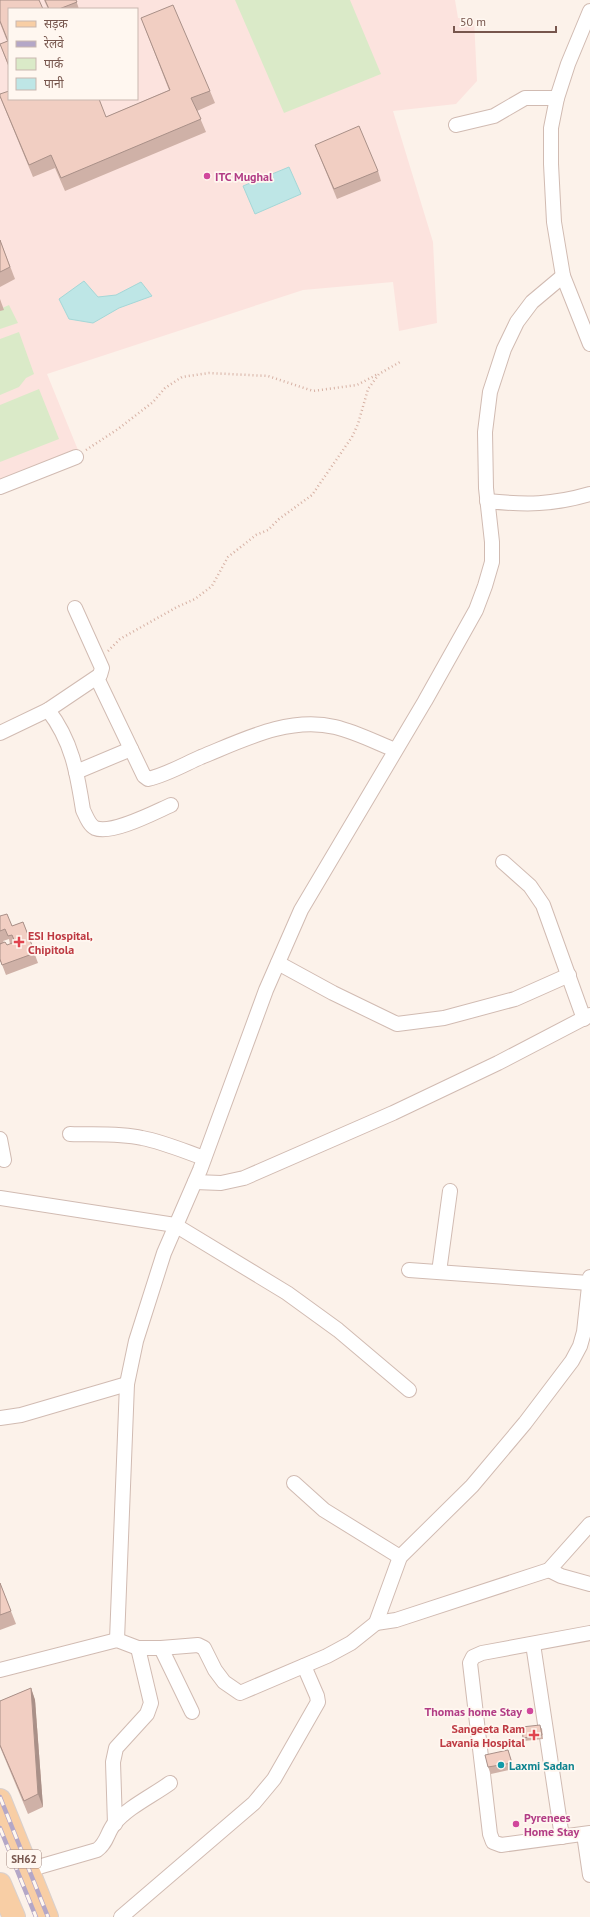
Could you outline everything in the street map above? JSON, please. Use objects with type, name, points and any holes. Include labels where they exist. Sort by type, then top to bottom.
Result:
[{"type":"main road","name":"SH62","points":[[0,1800],[47,1917]]},
{"type":"main road","name":"SH62","points":[[0,1884],[14,1917]]},
{"type":"street","points":[[590,11],[568,64],[557,98],[551,128],[550,164],[554,222],[563,276],[590,344]]},
{"type":"street","points":[[456,125],[494,116],[525,98],[557,98]]},
{"type":"street","points":[[117,1640],[127,1384],[136,1341],[164,1253],[195,1182],[264,997],[301,910],[425,700],[472,617],[485,586],[492,562],[492,542],[487,502],[485,432],[490,392],[504,349],[517,322],[532,302],[563,276]]},
{"type":"street","points":[[0,487],[76,457]]},
{"type":"street","points":[[487,502],[540,504],[562,502],[590,494]]},
{"type":"street","points":[[0,733],[48,710],[97,678],[102,671],[99,660],[75,608]]},
{"type":"street","points":[[97,678],[144,776],[148,779],[253,736],[281,727],[320,724],[350,731],[395,750]]},
{"type":"street","points":[[48,710],[63,731],[70,745],[83,810],[87,819],[95,828],[106,829],[119,827],[171,805]]},
{"type":"street","points":[[76,772],[131,748]]},
{"type":"street","points":[[195,1182],[221,1183],[244,1178],[393,1113],[498,1063],[587,1017],[568,975],[543,905],[530,886],[503,862]]},
{"type":"street","points":[[278,963],[333,993],[397,1024],[444,1018],[515,999],[568,975]]},
{"type":"street","points":[[70,1134],[120,1135],[141,1138],[162,1143],[204,1158]]},
{"type":"street","points":[[0,1139],[4,1160]]},
{"type":"street","points":[[439,1272],[450,1191]]},
{"type":"street","points":[[0,1198],[176,1225],[287,1293],[338,1330],[409,1390]]},
{"type":"street","points":[[376,1623],[400,1557],[472,1486],[499,1456],[572,1361],[580,1346],[584,1332],[590,1280],[409,1270]]},
{"type":"street","points":[[0,1418],[21,1415],[127,1384]]},
{"type":"street","points":[[294,1483],[324,1510],[400,1557]]},
{"type":"street","points":[[0,1670],[117,1640],[138,1648],[201,1646],[219,1676],[236,1692],[240,1693],[304,1666],[350,1643],[376,1623],[396,1620],[550,1570],[590,1524]]},
{"type":"street","points":[[550,1570],[561,1576],[590,1584]]},
{"type":"street","points":[[590,1633],[477,1654],[473,1657],[470,1663],[490,1834],[493,1842],[501,1845],[587,1834],[590,1875]]},
{"type":"street","points":[[533,1644],[562,1837]]},
{"type":"street","points":[[115,1824],[113,1762],[116,1748],[147,1714],[150,1703],[138,1648]]},
{"type":"street","points":[[161,1648],[192,1712]]},
{"type":"street","points":[[121,1917],[254,1803],[274,1779],[318,1702],[317,1696],[304,1666]]},
{"type":"street","points":[[28,1870],[97,1850],[105,1843],[115,1824],[170,1783]]},
{"type":"street","points":[[0,1888],[10,1917]]},
{"type":"path","points":[[76,457],[118,429],[153,402],[165,388],[182,377],[209,373],[268,376],[313,391],[356,385],[400,362]]},
{"type":"path","points":[[99,660],[120,639],[177,607],[195,599],[212,586],[228,557],[256,536],[268,530],[279,519],[312,495],[352,437],[358,424],[368,389],[379,374]]},
{"type":"shaded area","name":"ITC Mughal","points":[[0,0],[455,0],[458,18],[474,19],[477,81],[456,104],[393,111],[433,242],[437,323],[399,331],[393,282],[303,290],[47,374],[78,450],[0,480]]},
{"type":"green space","points":[[235,0],[350,0],[381,74],[284,113]]},
{"type":"green space","points":[[9,305],[18,323],[0,329],[0,309]]},
{"type":"green space","points":[[19,332],[34,374],[26,378],[19,387],[0,395],[0,339]]},
{"type":"green space","points":[[39,389],[59,439],[0,462],[0,405]]},
{"type":"water","points":[[289,167],[301,194],[255,214],[243,186]]},
{"type":"water","points":[[84,281],[98,297],[116,295],[141,282],[152,296],[119,308],[93,323],[69,319],[59,299]]},
{"type":"building","points":[[0,0],[39,0],[43,8],[8,8],[8,41],[0,21]]},
{"type":"building","points":[[45,0],[76,0],[77,2],[62,8],[49,8]]},
{"type":"building","points":[[173,5],[210,91],[191,98],[201,119],[61,178],[51,155],[29,165],[0,94],[8,91],[8,100],[99,100],[106,117],[170,90],[141,18]]},
{"type":"building","points":[[8,41],[8,64],[0,44]]},
{"type":"building","points":[[359,126],[378,171],[334,189],[315,145]]},
{"type":"building","points":[[0,240],[10,267],[0,272]]},
{"type":"building","points":[[7,914],[12,926],[23,922],[35,953],[2,965],[0,959],[0,944],[5,942],[7,945],[15,942],[12,935],[8,936],[5,929],[0,931],[0,916]]},
{"type":"building","points":[[0,1583],[11,1611],[0,1615]]},
{"type":"building","points":[[31,1688],[38,1794],[24,1801],[0,1745],[0,1701]]},
{"type":"building","points":[[540,1725],[542,1735],[523,1738],[522,1727]]},
{"type":"building","points":[[508,1750],[512,1763],[488,1767],[485,1755]]},
{"type":"railway","points":[[0,1797],[48,1917]]},
{"type":"railway","points":[[0,1828],[36,1917]]},
{"type":"place","name":"ITC Mughal","points":[[207,176]]},
{"type":"place","name":"ESI Hospital, Chipitola","points":[[19,942]]},
{"type":"place","name":"Thomas home Stay","points":[[530,1711]]},
{"type":"place","name":"Sangeeta Ram Lavania Hospital","points":[[534,1735]]},
{"type":"place","name":"Laxmi Sadan","points":[[501,1765]]},
{"type":"place","name":"Pyrenees Home Stay","points":[[516,1824]]}]
